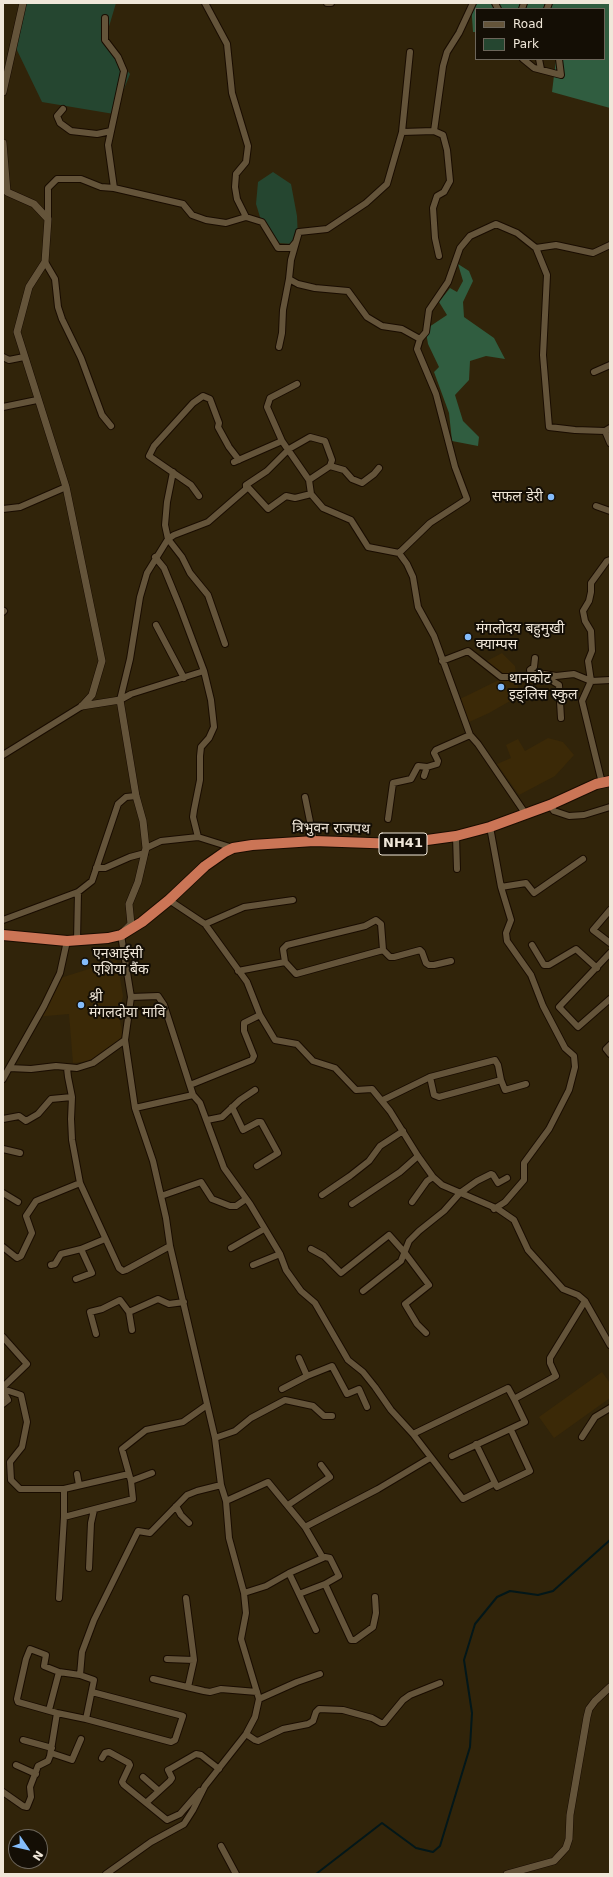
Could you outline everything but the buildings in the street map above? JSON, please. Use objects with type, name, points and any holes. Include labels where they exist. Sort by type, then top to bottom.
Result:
[{"type":"highway","name":"त्रिभुवन राजपथ","points":[[169,900],[205,866],[225,852],[234,848],[252,844],[314,841],[398,844],[456,836],[490,827],[550,805],[603,781],[610,772]]},
{"type":"highway","name":"NH41","points":[[3,935],[72,941],[96,940],[121,935],[142,922],[169,900]]},
{"type":"street","points":[[3,92],[23,3]]},
{"type":"street","points":[[205,3],[227,44],[232,93],[248,146],[246,162],[236,174],[237,199],[246,217]]},
{"type":"street","points":[[434,131],[442,66],[447,52],[459,33],[473,3]]},
{"type":"street","points":[[105,18],[105,40],[118,57],[124,71],[108,145],[114,188]]},
{"type":"street","points":[[299,232],[327,229],[366,203],[387,184],[402,132],[410,52]]},
{"type":"street","points":[[524,60],[534,68],[561,75],[559,60]]},
{"type":"street","points":[[539,60],[541,69]]},
{"type":"street","points":[[63,108],[57,116],[60,122],[71,131],[97,134],[111,131]]},
{"type":"street","points":[[402,132],[434,131],[442,135],[447,150],[450,182],[444,192],[437,196],[433,208],[438,256]]},
{"type":"street","points":[[3,143],[5,192],[34,204],[48,219]]},
{"type":"street","points":[[3,755],[82,706],[92,695],[102,661],[66,487],[37,400],[17,332],[29,287],[45,262],[48,219],[48,188],[56,179],[81,180],[101,187],[114,188],[183,204],[192,215],[206,220],[226,223],[246,217],[262,222],[278,248],[291,248],[296,242],[299,232]]},
{"type":"street","points":[[399,553],[430,523],[466,500],[455,467],[436,394],[417,349],[420,339],[426,332],[428,310],[448,282],[460,248],[470,236],[496,224],[517,233],[536,248],[547,275],[543,355],[549,427],[575,430],[607,429],[610,443]]},
{"type":"street","points":[[280,347],[282,333],[282,310],[289,279],[291,260],[299,232]]},
{"type":"street","points":[[536,248],[556,245],[593,253],[610,245]]},
{"type":"street","points":[[45,262],[55,279],[58,306],[62,319],[84,364],[102,415],[111,426]]},
{"type":"street","points":[[289,279],[298,284],[315,288],[348,291],[367,317],[382,326],[402,329],[420,339]]},
{"type":"street","points":[[3,357],[9,360],[24,357]]},
{"type":"street","points":[[594,372],[610,365]]},
{"type":"street","points":[[297,384],[270,398],[267,407],[282,441],[309,480],[311,494],[323,508],[350,520],[368,547],[399,553],[407,564],[413,577],[418,608],[434,636],[470,735],[478,744],[525,813]]},
{"type":"street","points":[[199,496],[191,485],[149,456],[154,446],[193,403],[203,396],[210,399],[219,423],[218,427],[236,461],[282,441]]},
{"type":"street","points":[[3,407],[37,400]]},
{"type":"street","points":[[106,1874],[151,1842],[184,1824],[206,1786],[246,1734],[255,1717],[259,1699],[241,1639],[246,1613],[244,1593],[229,1538],[226,1501],[221,1485],[215,1438],[170,1246],[153,1161],[136,1108],[125,1040],[131,997],[121,935],[130,924],[128,904],[138,882],[145,851],[143,821],[136,796],[120,700],[130,660],[140,598],[147,573],[155,557],[168,539],[174,535],[208,522],[246,489],[246,485],[267,471],[288,449],[310,437],[325,441],[332,460],[330,466],[309,480]]},
{"type":"street","points":[[330,466],[344,470],[352,479],[362,483],[379,468]]},
{"type":"street","points":[[173,472],[167,502],[165,525],[168,539],[182,557],[190,573],[208,595],[225,644]]},
{"type":"street","points":[[246,485],[268,509],[286,496],[295,498],[311,494]]},
{"type":"street","points":[[3,509],[20,508],[66,487]]},
{"type":"street","points":[[596,506],[610,511]]},
{"type":"street","points":[[155,557],[164,568],[204,670],[211,700],[214,727],[209,738],[202,747],[200,756],[200,780],[194,817],[198,837]]},
{"type":"street","points":[[603,781],[582,701],[591,681],[588,661],[592,652],[591,631],[585,621],[583,610],[589,601],[591,583],[607,561],[610,560]]},
{"type":"street","points":[[156,625],[184,678]]},
{"type":"street","points":[[442,661],[468,651],[501,677],[523,678],[531,674],[556,676],[574,674],[591,681],[610,680]]},
{"type":"street","points":[[531,674],[530,670],[534,667],[536,658]]},
{"type":"street","points":[[82,706],[120,700],[131,694],[184,678],[204,670]]},
{"type":"street","points":[[540,674],[559,685],[560,718]]},
{"type":"street","points":[[388,819],[393,783],[410,779],[418,766],[427,767],[438,763],[434,753],[436,750],[470,735]]},
{"type":"street","points":[[424,776],[427,767]]},
{"type":"street","points":[[3,920],[78,892],[92,880],[118,804],[126,796],[136,796]]},
{"type":"street","points":[[305,797],[314,841]]},
{"type":"street","points":[[550,805],[554,811],[569,816],[584,815],[610,807]]},
{"type":"street","points":[[490,827],[501,887],[511,920],[506,933],[507,941],[531,975],[542,1006],[565,1048],[574,1056],[575,1067],[569,1090],[556,1116],[549,1129],[524,1163],[524,1180],[506,1202],[494,1209]]},
{"type":"street","points":[[456,836],[457,869]]},
{"type":"street","points":[[96,868],[105,868],[145,851],[161,841],[198,837],[234,848]]},
{"type":"street","points":[[501,887],[526,884],[534,894],[583,859]]},
{"type":"street","points":[[5,1073],[44,1006],[60,973],[72,941],[78,892]]},
{"type":"street","points":[[169,900],[204,924],[247,982],[260,1015],[275,1040],[297,1044],[313,1062],[335,1068],[356,1090],[372,1089],[382,1100],[433,1177],[442,1185],[494,1209],[498,1209],[514,1220],[528,1250],[563,1289],[578,1295],[585,1300],[610,1345]]},
{"type":"street","points":[[204,924],[244,907],[293,900]]},
{"type":"street","points":[[610,910],[593,930],[598,935],[607,939],[610,943]]},
{"type":"street","points":[[383,950],[296,974],[285,962],[283,949],[287,946],[366,926],[376,920],[381,924],[383,950],[390,957],[420,950],[426,963],[429,965],[451,961]]},
{"type":"street","points":[[532,945],[544,965],[549,965],[576,949],[596,968]]},
{"type":"street","points":[[610,954],[558,1007],[578,1027],[610,999]]},
{"type":"street","points":[[238,971],[285,962]]},
{"type":"street","points":[[131,997],[158,996],[164,1005],[193,1095],[200,1103],[224,1168],[246,1199],[280,1254],[286,1270],[301,1290],[315,1303],[348,1360],[363,1372],[390,1410],[413,1434],[463,1499],[495,1483]]},
{"type":"street","points":[[190,1085],[252,1060],[254,1056],[244,1032],[244,1023],[260,1015]]},
{"type":"street","points":[[5,1073],[56,1066],[77,1068],[93,1063],[125,1040]]},
{"type":"street","points":[[610,1045],[606,1049],[610,1054]]},
{"type":"street","points":[[382,1100],[430,1078],[495,1060],[498,1065],[505,1090],[526,1084]]},
{"type":"street","points":[[67,1068],[72,1097],[70,1119],[72,1140],[80,1183],[119,1268],[123,1271],[170,1246]]},
{"type":"street","points":[[430,1078],[434,1095],[439,1097],[501,1080]]},
{"type":"street","points":[[207,1120],[222,1117],[240,1100],[255,1090]]},
{"type":"street","points":[[136,1108],[193,1095]]},
{"type":"street","points":[[3,1119],[18,1116],[26,1121],[38,1114],[51,1099],[72,1097]]},
{"type":"street","points":[[232,1107],[243,1130],[258,1122],[261,1122],[278,1153],[257,1166]]},
{"type":"street","points":[[322,1195],[370,1161],[380,1146],[403,1131]]},
{"type":"street","points":[[3,1149],[20,1152]]},
{"type":"street","points":[[352,1204],[400,1172],[418,1156]]},
{"type":"street","points":[[363,1290],[401,1261],[409,1242],[419,1231],[444,1211],[460,1193],[477,1181],[491,1174],[498,1183],[507,1178]]},
{"type":"street","points":[[412,1202],[427,1181],[433,1177]]},
{"type":"street","points":[[161,1196],[201,1182],[212,1199],[230,1206],[236,1206],[246,1199]]},
{"type":"street","points":[[3,1247],[17,1258],[21,1256],[32,1233],[26,1216],[36,1201],[80,1183]]},
{"type":"street","points":[[3,1193],[18,1202]]},
{"type":"street","points":[[231,1248],[264,1229]]},
{"type":"street","points":[[311,1249],[324,1256],[341,1273],[389,1235],[405,1252],[429,1285],[405,1304],[417,1324],[426,1333]]},
{"type":"street","points":[[51,1265],[55,1264],[61,1254],[81,1249],[105,1239]]},
{"type":"street","points":[[76,1279],[92,1273],[81,1249]]},
{"type":"street","points":[[253,1265],[280,1254]]},
{"type":"street","points":[[128,1312],[158,1299],[169,1304],[184,1302]]},
{"type":"street","points":[[96,1334],[90,1312],[102,1309],[120,1300],[128,1312],[132,1330]]},
{"type":"street","points":[[514,1399],[556,1376],[550,1363],[550,1358],[585,1300]]},
{"type":"street","points":[[3,1337],[27,1364],[3,1389]]},
{"type":"street","points":[[299,1358],[307,1376]]},
{"type":"street","points":[[282,1389],[307,1376],[332,1366],[347,1394],[359,1389],[367,1407]]},
{"type":"street","points":[[413,1434],[508,1388],[525,1422],[511,1430],[476,1444],[452,1456]]},
{"type":"street","points":[[3,1389],[21,1395],[27,1422],[22,1447],[10,1462],[11,1480],[20,1489],[64,1489],[129,1474]]},
{"type":"street","points":[[3,1389],[8,1400],[3,1404]]},
{"type":"street","points":[[215,1438],[235,1431],[252,1418],[285,1400],[313,1406],[324,1416],[332,1416]]},
{"type":"street","points":[[64,1517],[133,1499],[131,1481],[122,1449],[146,1430],[183,1422],[207,1405]]},
{"type":"street","points":[[582,1437],[595,1417],[610,1408]]},
{"type":"street","points":[[476,1444],[497,1488],[530,1471],[511,1430]]},
{"type":"street","points":[[305,1527],[378,1489],[430,1458]]},
{"type":"street","points":[[288,1505],[332,1479],[321,1465]]},
{"type":"street","points":[[131,1481],[152,1473]]},
{"type":"street","points":[[77,1474],[79,1485]]},
{"type":"street","points":[[226,1501],[268,1482],[305,1527],[322,1558]]},
{"type":"street","points":[[80,1675],[82,1652],[94,1620],[138,1531],[150,1533],[187,1496],[197,1491],[221,1485]]},
{"type":"street","points":[[59,1598],[64,1517],[64,1489]]},
{"type":"street","points":[[176,1506],[181,1515],[189,1523]]},
{"type":"street","points":[[89,1568],[91,1523],[94,1510]]},
{"type":"street","points":[[244,1593],[266,1586],[288,1572],[322,1558],[330,1558],[339,1576],[325,1584],[299,1594]]},
{"type":"street","points":[[288,1572],[316,1630]]},
{"type":"street","points":[[325,1584],[351,1640],[354,1640],[370,1631],[373,1627],[376,1613],[375,1597]]},
{"type":"street","points":[[186,1598],[194,1660],[188,1687]]},
{"type":"street","points":[[86,1719],[94,1680],[80,1675],[59,1672],[44,1666],[46,1655],[30,1649],[26,1659],[17,1699],[18,1702],[174,1742],[183,1716],[92,1692]]},
{"type":"street","points":[[167,1659],[194,1660]]},
{"type":"street","points":[[49,1710],[59,1672]]},
{"type":"street","points":[[259,1699],[297,1682],[320,1674]]},
{"type":"street","points":[[154,1679],[210,1692],[221,1689],[257,1692]]},
{"type":"street","points":[[246,1734],[258,1741],[283,1729],[308,1724],[313,1721],[316,1712],[319,1709],[343,1710],[384,1723],[403,1700],[410,1695],[440,1683]]},
{"type":"street","points":[[507,1874],[554,1860],[566,1848],[569,1839],[570,1815],[589,1708],[610,1687]]},
{"type":"street","points":[[3,1792],[23,1806],[27,1807],[31,1797],[30,1787],[38,1766],[48,1761],[58,1713]]},
{"type":"street","points":[[23,1740],[51,1750],[72,1760],[82,1739]]},
{"type":"street","points":[[102,1758],[105,1753],[109,1752],[129,1763],[130,1765],[122,1782],[124,1785],[147,1802],[167,1820],[180,1814],[206,1786]]},
{"type":"street","points":[[147,1802],[172,1778],[168,1770],[196,1754],[201,1755],[218,1769]]},
{"type":"street","points":[[16,1765],[36,1774]]},
{"type":"street","points":[[143,1777],[159,1791]]},
{"type":"street","points":[[221,1846],[236,1874]]},
{"type":"shaded area","name":"थानकोट इङ्लिस स्कुल","points":[[502,653],[515,666],[519,696],[489,713],[467,723],[460,699],[505,677],[485,662]]},
{"type":"shaded area","points":[[548,738],[563,742],[574,755],[555,776],[519,795],[497,764],[511,758],[506,745],[518,739],[525,751]]},
{"type":"shaded area","name":"श्री मंगलदोया मावि","points":[[117,960],[123,996],[119,1015],[123,1036],[116,1045],[92,1061],[73,1063],[69,1014],[35,1017],[51,981]]},
{"type":"shaded area","points":[[602,1372],[610,1383],[610,1398],[554,1438],[539,1417]]},
{"type":"green space","points":[[19,3],[116,3],[105,40],[130,74],[114,114],[42,102],[14,44]]},
{"type":"green space","points":[[471,3],[610,3],[610,108],[552,92],[556,60],[605,60],[605,8],[475,8],[475,32],[473,32]]},
{"type":"green space","points":[[273,172],[291,184],[297,216],[298,239],[293,244],[279,243],[260,217],[256,204],[258,182]]},
{"type":"green space","points":[[458,264],[469,271],[473,281],[463,302],[464,317],[494,338],[505,359],[486,356],[470,361],[469,380],[455,395],[463,421],[479,437],[478,446],[452,441],[449,413],[434,372],[439,367],[428,344],[426,332],[429,327],[447,315],[439,302],[450,288],[457,292],[463,281]]},
{"type":"waterway","points":[[316,1874],[382,1823],[416,1848],[433,1852],[440,1846],[470,1747],[472,1713],[464,1660],[475,1624],[497,1597],[510,1591],[538,1595],[553,1591],[610,1540]]},
{"type":"place","name":"सफल डेरी","points":[[551,497]]},
{"type":"place","name":"मंगलोदय बहुमुखी क्याम्पस","points":[[468,637]]},
{"type":"place","name":"थानकोट इङ्लिस स्कुल","points":[[501,687]]},
{"type":"place","name":"एनआईसी एशिया बैंक","points":[[85,962]]},
{"type":"place","name":"श्री मंगलदोया मावि","points":[[81,1005]]}]
